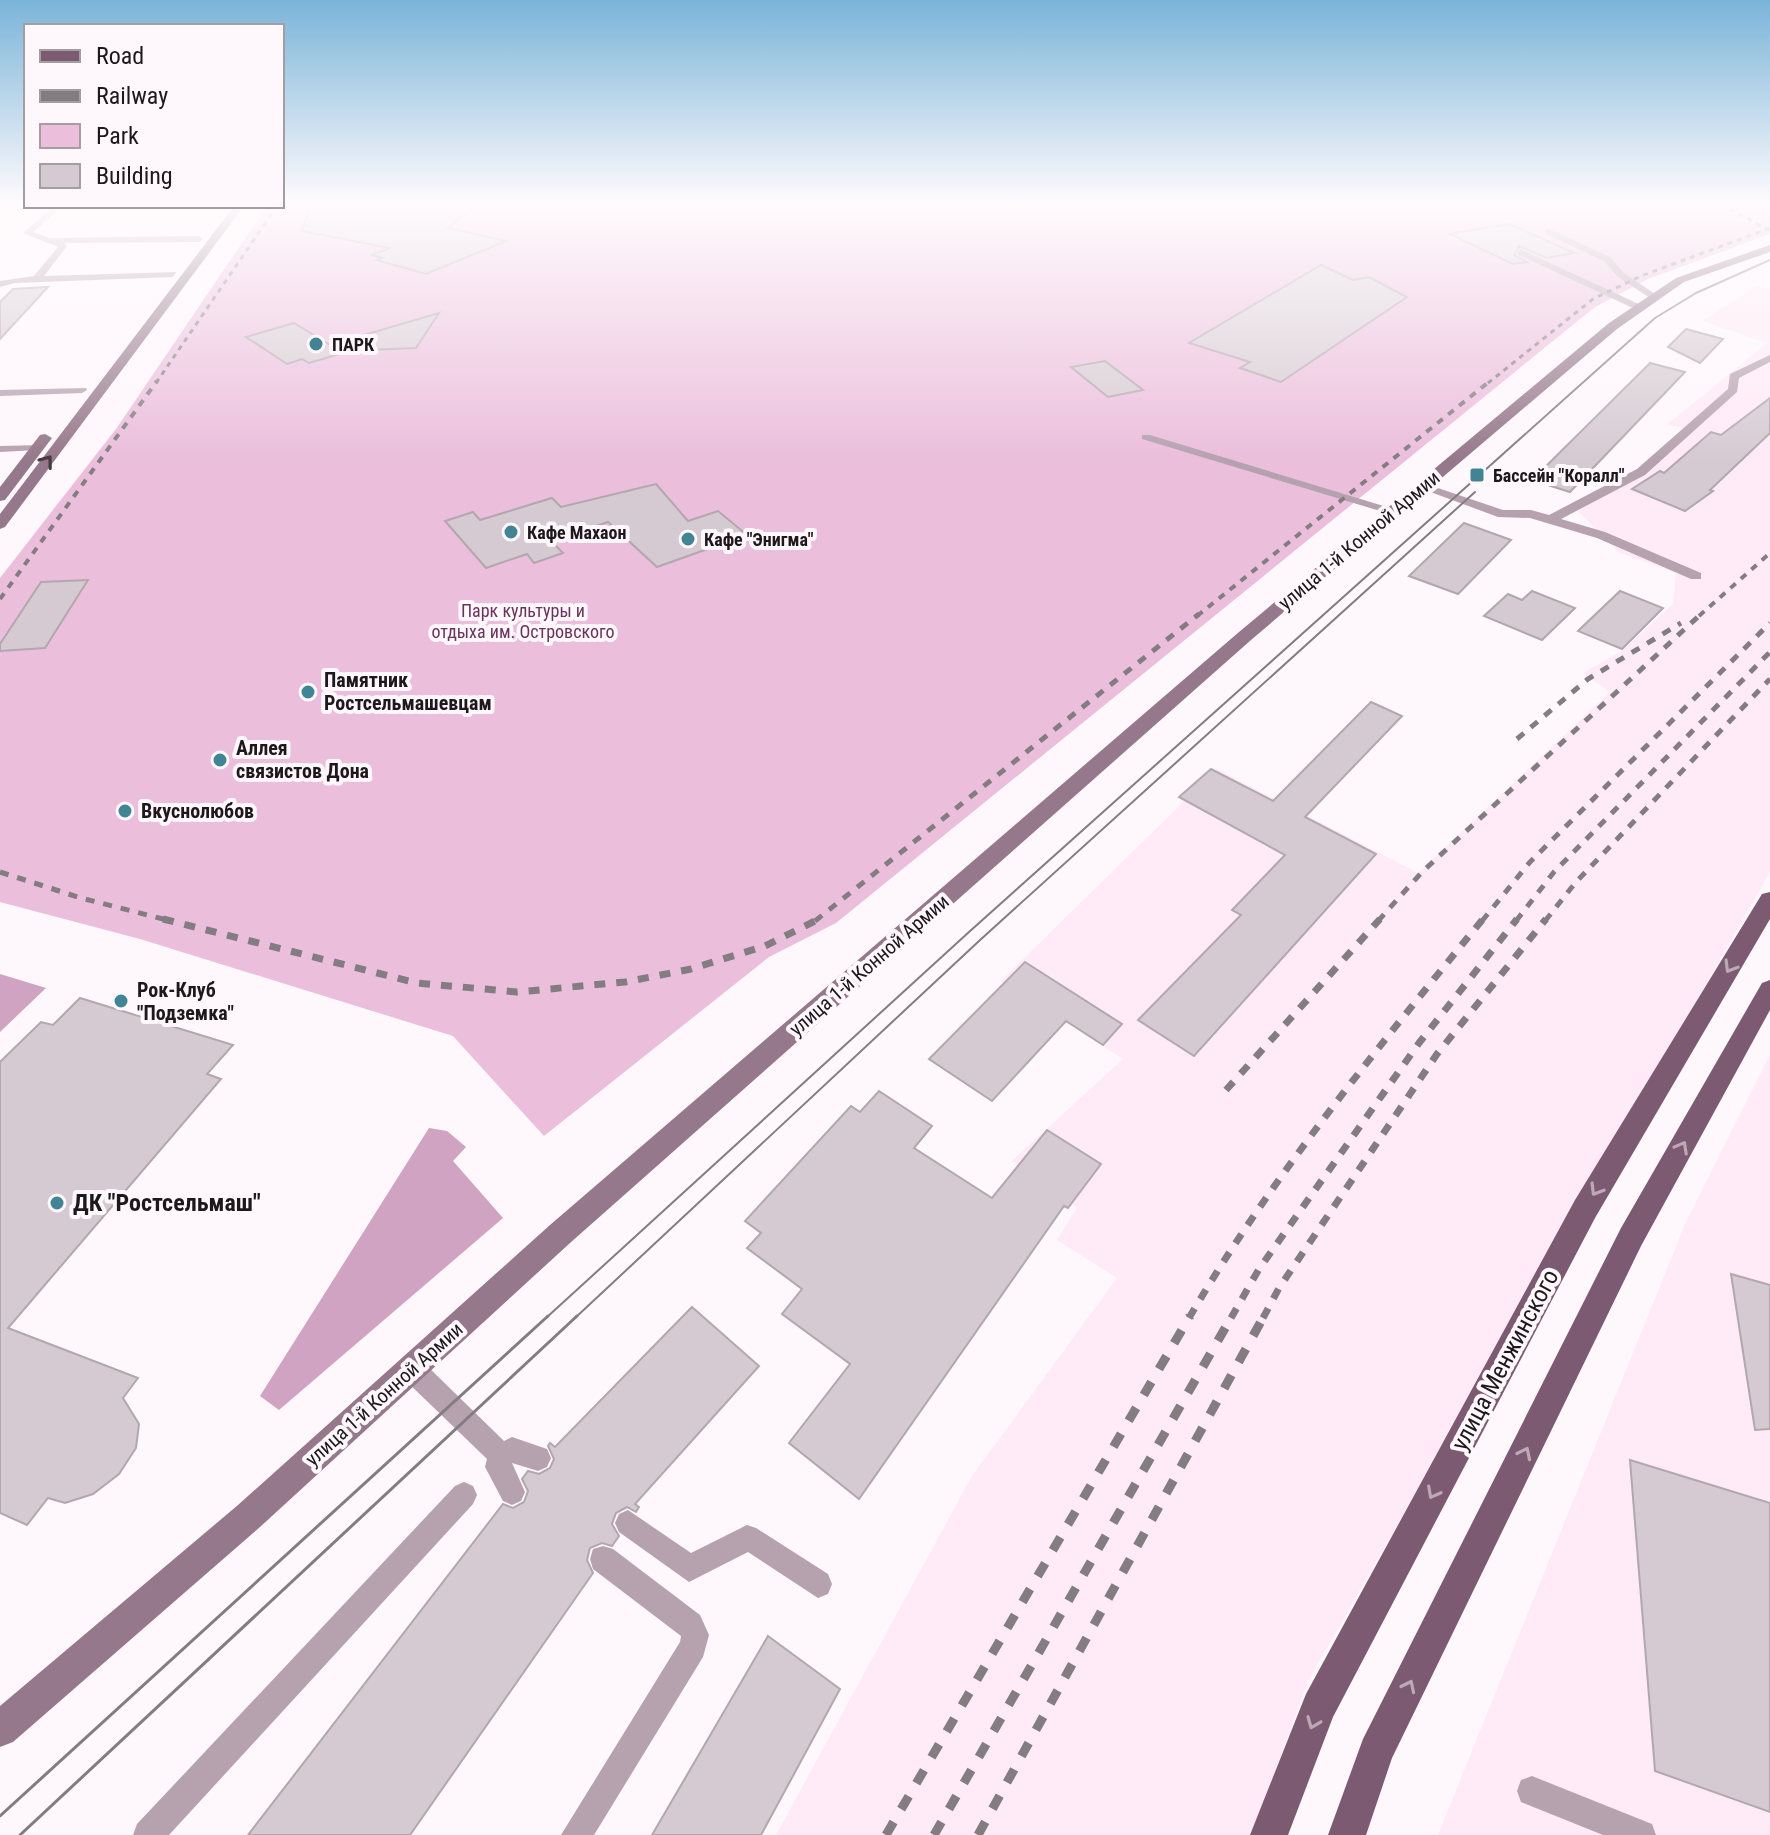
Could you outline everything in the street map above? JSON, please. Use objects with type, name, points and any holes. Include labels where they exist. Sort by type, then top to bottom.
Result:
[{"type":"main road","points":[[73,402],[161,290]]},
{"type":"main road","points":[[0,524],[176,290]]},
{"type":"main road","name":"улица 1-й Конной Армии","points":[[0,1729],[249,1516],[560,1234],[1233,646],[1646,301],[1664,290]]},
{"type":"main road","points":[[0,497],[56,424]]},
{"type":"main road","name":"улица Менжинского","points":[[1269,1835],[1319,1707],[1585,1209],[1770,900]]},
{"type":"main road","points":[[1347,1835],[1376,1752],[1631,1237],[1770,989]]},
{"type":"lane","points":[[1617,290],[1646,301]]},
{"type":"lane","points":[[1635,290],[1646,301]]},
{"type":"lane","points":[[1549,520],[1641,472],[1733,390],[1734,376],[1770,358]]},
{"type":"lane","points":[[0,393],[90,380]]},
{"type":"lane","points":[[1146,437],[1394,511]]},
{"type":"lane","points":[[0,449],[38,447]]},
{"type":"lane","points":[[1423,487],[1502,514],[1531,514],[1601,535],[1696,576]]},
{"type":"lane","points":[[412,1369],[501,1455]]},
{"type":"lane","points":[[501,1455],[512,1450],[538,1458]]},
{"type":"lane","points":[[501,1455],[498,1467],[512,1492]]},
{"type":"lane","points":[[148,1835],[464,1495]]},
{"type":"lane","points":[[628,1523],[685,1575],[747,1538],[818,1584]]},
{"type":"lane","points":[[576,1835],[693,1647],[695,1635],[690,1625],[603,1559]]},
{"type":"lane","points":[[1532,1791],[1641,1835]]},
{"type":"shaded area","points":[[1751,290],[1770,290],[1770,872],[1308,1681],[1252,1835],[776,1835],[972,1476],[1117,1278],[1057,1240],[1077,1208],[1012,1161],[1123,1059],[1001,981],[1217,769],[1418,873],[1610,692],[1583,673],[1622,651],[1673,604],[1676,573],[1618,552],[1578,511],[1692,431],[1668,424],[1767,343],[1702,321]]},
{"type":"shaded area","points":[[0,974],[46,988],[0,1032]]},
{"type":"shaded area","points":[[1770,1055],[1770,1835],[1438,1835],[1686,1222]]},
{"type":"shaded area","points":[[429,1128],[447,1131],[466,1147],[453,1161],[503,1218],[279,1410],[260,1396]]},
{"type":"green space","name":"Парк культуры и отдыха им. Островского","points":[[210,290],[1628,290],[1595,307],[836,923],[769,957],[544,1136],[453,1036],[140,939],[0,902],[0,578],[116,429]]},
{"type":"building","points":[[12,290],[46,290],[0,339],[0,302]]},
{"type":"building","points":[[1279,290],[1393,290],[1407,297],[1281,382],[1240,368],[1250,362],[1189,343]]},
{"type":"building","points":[[439,313],[416,348],[342,351],[340,342]]},
{"type":"building","points":[[294,323],[343,353],[309,363],[302,359],[287,364],[246,337]]},
{"type":"building","points":[[1686,329],[1723,339],[1700,363],[1668,347]]},
{"type":"building","points":[[1105,361],[1143,390],[1108,397],[1071,367]]},
{"type":"building","points":[[1650,363],[1685,372],[1570,492],[1532,480]]},
{"type":"building","points":[[1770,398],[1770,433],[1710,490],[1713,491],[1685,511],[1632,489],[1660,471],[1664,473],[1711,432],[1721,435]]},
{"type":"building","points":[[656,484],[688,521],[718,511],[747,535],[657,567],[608,522],[551,541],[563,553],[534,563],[527,554],[486,568],[445,521],[473,512],[480,520],[552,498],[561,507]]},
{"type":"building","points":[[1464,523],[1511,540],[1458,594],[1409,576]]},
{"type":"building","points":[[88,580],[45,648],[0,651],[0,644],[41,582]]},
{"type":"building","points":[[1532,591],[1575,608],[1542,640],[1484,616],[1508,594],[1522,600]]},
{"type":"building","points":[[1620,591],[1663,608],[1622,649],[1578,631]]},
{"type":"building","points":[[1371,702],[1402,716],[1305,817],[1376,854],[1194,1056],[1138,1020],[1241,915],[1232,910],[1285,855],[1179,797],[1211,769],[1273,801]]},
{"type":"building","points":[[1025,962],[1122,1024],[1103,1045],[1066,1021],[992,1101],[929,1059]]},
{"type":"building","name":"ДК \"Ростсельмаш\"","points":[[80,998],[233,1045],[207,1074],[221,1079],[8,1328],[138,1378],[123,1398],[139,1424],[136,1448],[119,1474],[93,1494],[65,1503],[48,1498],[27,1525],[0,1513],[0,1062],[41,1022],[53,1025]]},
{"type":"building","points":[[879,1091],[932,1126],[914,1148],[992,1198],[1047,1130],[1101,1164],[1068,1208],[1064,1206],[859,1499],[789,1443],[850,1364],[782,1314],[802,1289],[747,1248],[761,1233],[745,1221],[851,1106],[860,1112]]},
{"type":"building","points":[[1731,1274],[1770,1285],[1770,1429],[1755,1430]]},
{"type":"building","points":[[692,1307],[759,1366],[635,1504],[639,1507],[636,1512],[627,1507],[616,1513],[612,1524],[619,1536],[612,1546],[602,1543],[590,1548],[587,1560],[593,1573],[410,1835],[248,1835],[503,1504],[513,1508],[524,1502],[528,1491],[522,1479],[528,1471],[539,1474],[550,1468],[554,1459],[548,1446],[550,1443],[555,1447]]},
{"type":"building","points":[[1630,1460],[1770,1503],[1770,1812],[1655,1771]]},
{"type":"building","points":[[768,1636],[840,1689],[761,1835],[652,1835]]},
{"type":"tram line","points":[[546,1318],[969,932],[1655,318],[1704,290]]},
{"type":"tram line","points":[[575,1318],[979,941],[1475,492]]},
{"type":"tram line","points":[[0,1816],[548,1316]]},
{"type":"tram line","points":[[20,1835],[577,1316]]},
{"type":"railway","points":[[156,383],[220,290]]},
{"type":"railway","points":[[1488,383],[1593,299],[1613,290]]},
{"type":"railway","points":[[0,599],[157,381]]},
{"type":"railway","points":[[1197,616],[1490,381]]},
{"type":"railway","points":[[1699,616],[1770,553]]},
{"type":"railway","points":[[815,921],[1199,614]]},
{"type":"railway","points":[[1378,921],[1422,872],[1701,614]]},
{"type":"railway","points":[[1517,739],[1588,679],[1681,623]]},
{"type":"railway","points":[[1482,921],[1530,862],[1770,623]]},
{"type":"railway","points":[[1516,921],[1554,872],[1770,652]]},
{"type":"railway","points":[[1545,921],[1576,882],[1770,679]]},
{"type":"railway","points":[[0,872],[81,898],[171,921]]},
{"type":"railway","points":[[163,919],[417,983],[517,992],[625,982],[691,969],[765,946],[815,921]]},
{"type":"railway","points":[[815,921],[819,919]]},
{"type":"railway","points":[[1226,1090],[1380,919]]},
{"type":"railway","points":[[1189,1318],[1221,1265],[1291,1163],[1483,919]]},
{"type":"railway","points":[[1231,1318],[1259,1269],[1419,1043],[1517,919]]},
{"type":"railway","points":[[1263,1318],[1279,1288],[1437,1054],[1546,919]]},
{"type":"railway","points":[[886,1835],[1190,1316]]},
{"type":"railway","points":[[934,1835],[1232,1316]]},
{"type":"railway","points":[[978,1835],[1264,1316]]},
{"type":"place","name":"ПАРК","points":[[316,344]]},
{"type":"place","name":"Бассейн \"Коралл\"","points":[[1477,475]]},
{"type":"place","name":"Кафе Махаон","points":[[511,532]]},
{"type":"place","name":"Кафе \"Энигма\"","points":[[688,539]]},
{"type":"place","name":"Памятник Ростсельмашевцам","points":[[308,692]]},
{"type":"place","name":"Аллея связистов Дона","points":[[220,760]]},
{"type":"place","name":"Вкуснолюбов","points":[[125,811]]},
{"type":"place","name":"Рок-Клуб \"Подземка\"","points":[[121,1001]]},
{"type":"place","name":"ДК \"Ростсельмаш\"","points":[[57,1203]]}]
